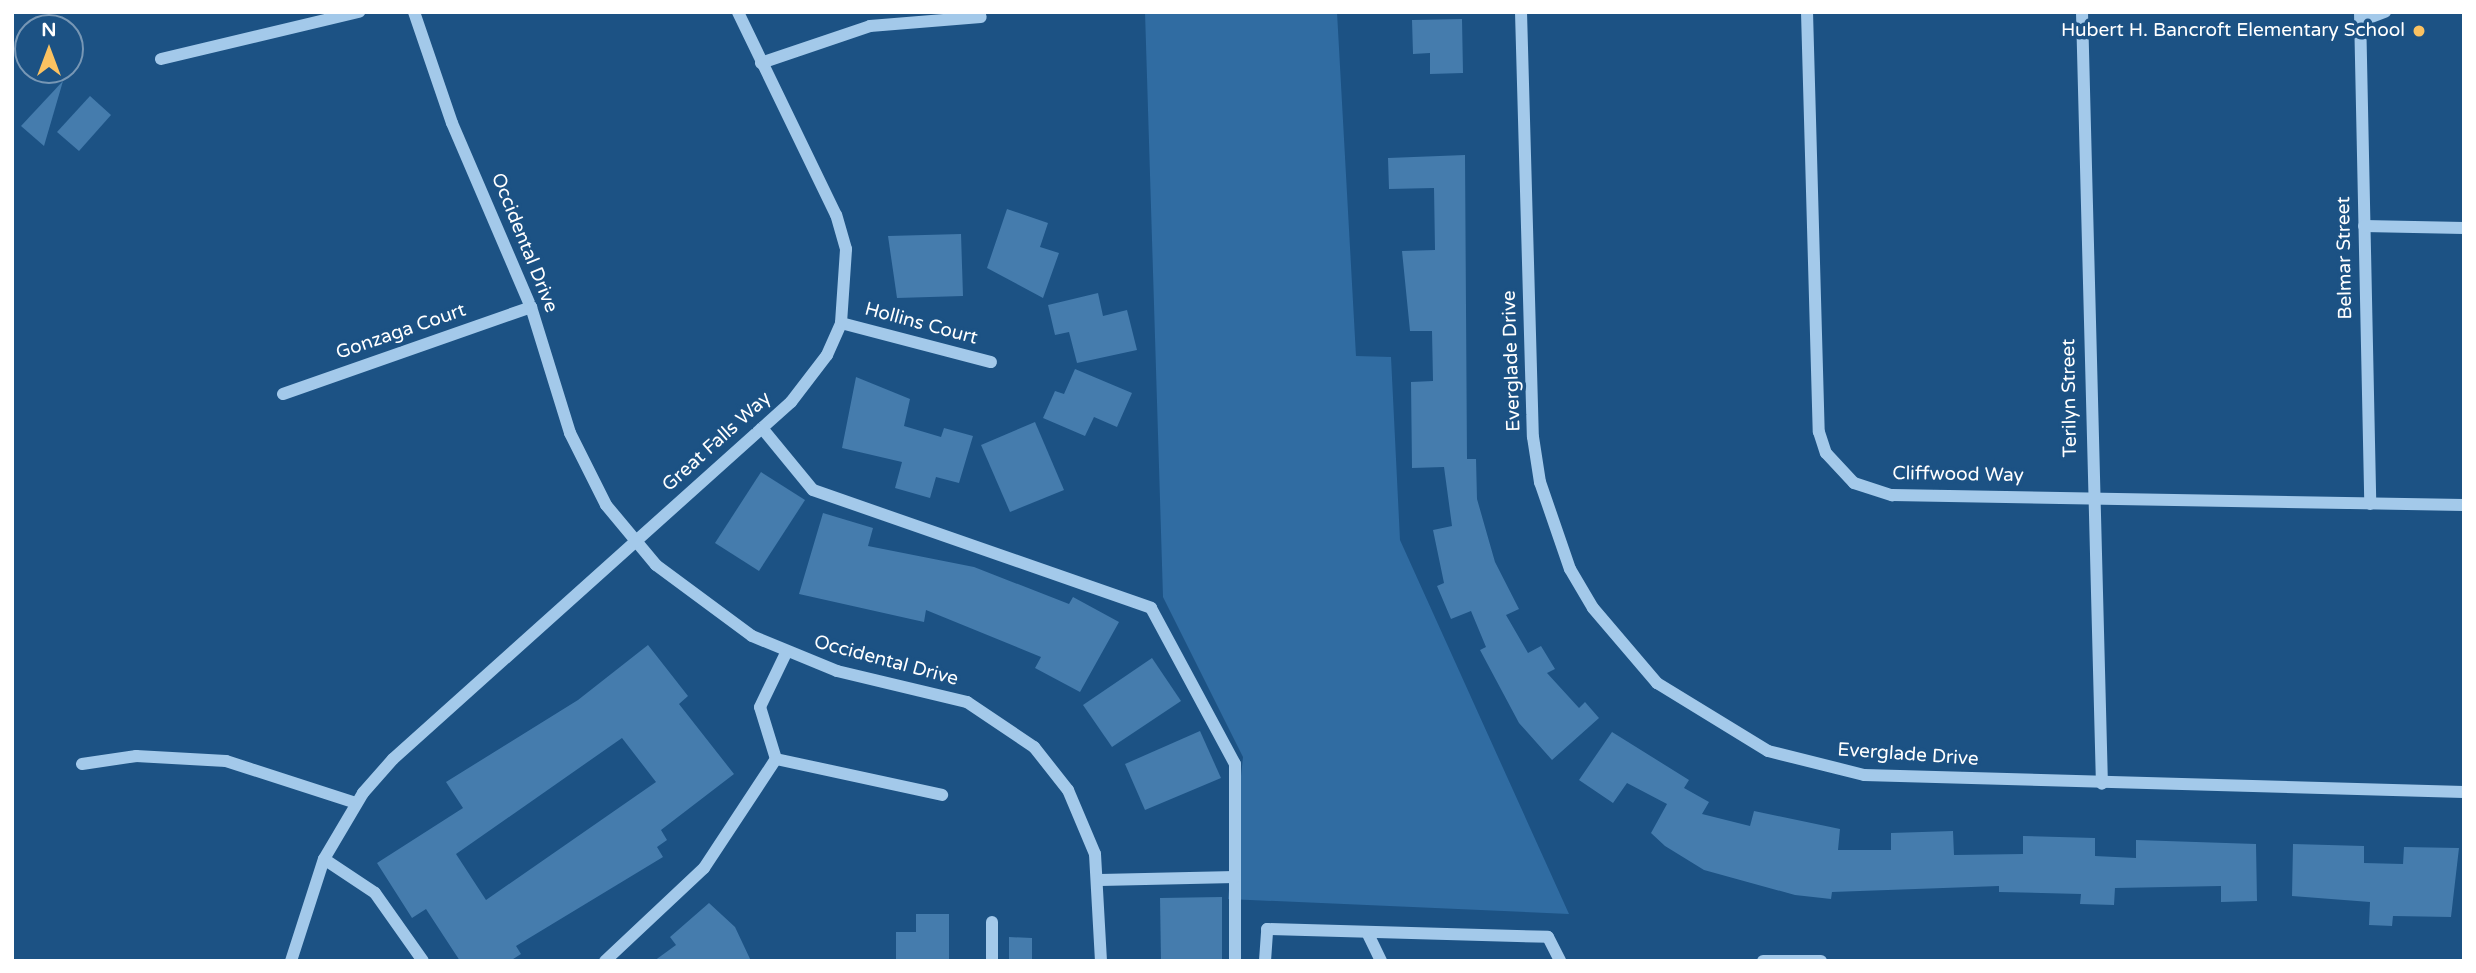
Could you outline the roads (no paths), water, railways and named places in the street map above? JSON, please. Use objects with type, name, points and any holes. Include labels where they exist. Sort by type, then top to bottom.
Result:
[{"type":"street","points":[[162,59],[359,12]]},
{"type":"street","name":"Occidental Drive","points":[[414,12],[452,123],[531,307],[570,433],[600,494],[634,542],[689,594],[786,653],[942,694],[1009,726],[1068,790],[1100,880],[1101,961]]},
{"type":"street","name":"Great Falls Way","points":[[291,961],[324,859],[356,803],[393,759],[762,428],[811,380],[841,323],[846,249],[836,215],[738,12]]},
{"type":"street","name":"Everglade Drive","points":[[1521,12],[1535,448],[1553,526],[1570,569],[1620,645],[1693,711],[1768,751],[1818,767],[1896,778],[2464,792]]},
{"type":"street","name":"Cliffwood Way","points":[[1807,12],[1819,432],[1826,453],[1839,471],[1874,493],[2464,505]]},
{"type":"street","name":"Terilyn Street","points":[[2082,12],[2091,496],[2102,784]]},
{"type":"street","points":[[2360,17],[2385,12]]},
{"type":"street","points":[[761,63],[870,26],[981,17]]},
{"type":"street","name":"Belmar Street","points":[[2360,17],[2370,504]]},
{"type":"street","points":[[2364,226],[2464,228]]},
{"type":"street","name":"Gonzaga Court","points":[[284,394],[531,307]]},
{"type":"street","name":"Hollins Court","points":[[841,323],[991,362]]},
{"type":"street","points":[[762,428],[813,490],[1151,608],[1235,764],[1235,961]]},
{"type":"street","points":[[776,759],[760,707],[786,653]]},
{"type":"street","points":[[82,764],[136,756],[226,761],[356,803]]},
{"type":"street","points":[[776,759],[942,795]]},
{"type":"street","points":[[610,959],[704,868],[776,759]]},
{"type":"street","points":[[324,859],[375,893],[423,961]]},
{"type":"street","points":[[1100,880],[1235,877]]},
{"type":"street","points":[[992,922],[992,961]]},
{"type":"street","points":[[1265,961],[1266,929],[1548,937],[1560,961]]},
{"type":"street","points":[[1367,932],[1381,961]]},
{"type":"street","points":[[1763,961],[1821,961]]},
{"type":"place","name":"Hubert H. Bancroft Elementary School","points":[[2419,31]]}]
